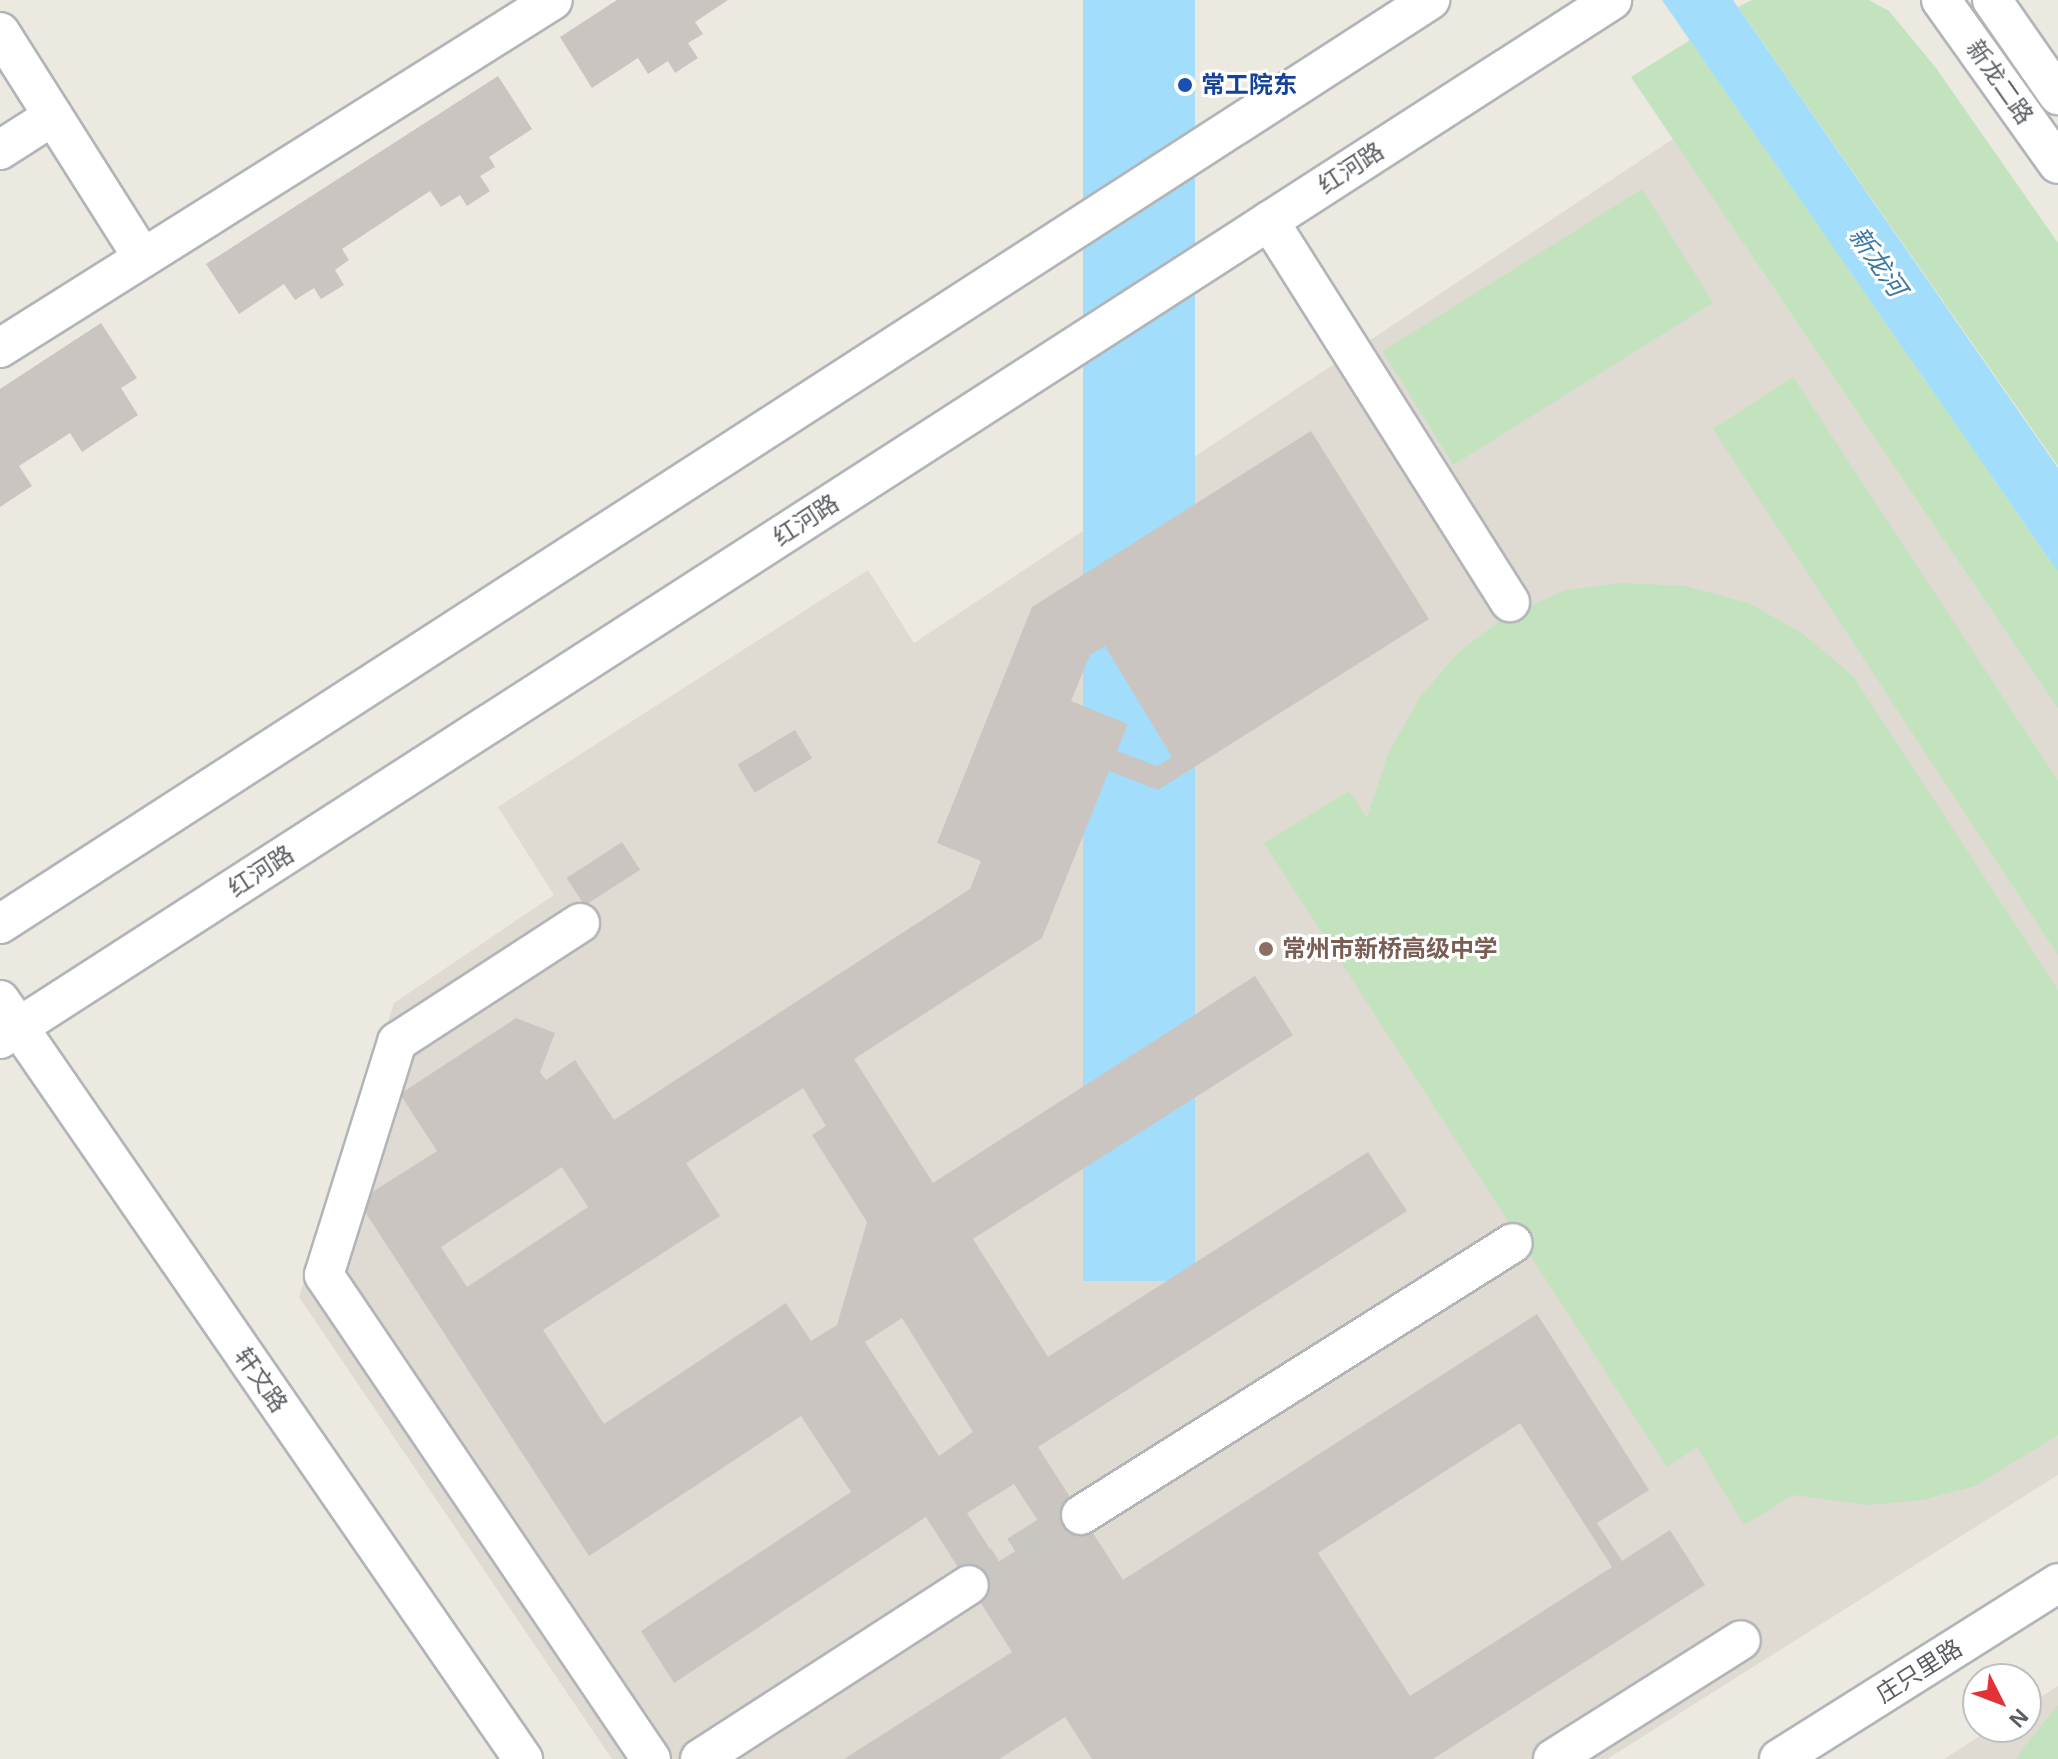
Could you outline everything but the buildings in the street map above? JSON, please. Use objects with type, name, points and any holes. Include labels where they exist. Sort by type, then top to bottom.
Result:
[{"type":"street","points":[[0,348],[553,0]]},
{"type":"street","points":[[0,924],[1430,0]]},
{"type":"street","name":"红河路","points":[[6,1022],[1612,0]]},
{"type":"street","name":"新龙二路","points":[[1941,0],[2058,164]]},
{"type":"street","name":"新龙二路","points":[[1992,0],[2058,95]]},
{"type":"street","points":[[0,32],[143,258]]},
{"type":"street","points":[[0,150],[53,116]]},
{"type":"street","points":[[1269,221],[1510,602]]},
{"type":"street","points":[[580,923],[397,1042],[324,1275],[651,1759]]},
{"type":"street","name":"轩文路","points":[[6,1022],[523,1759]]},
{"type":"street","points":[[1081,1515],[1513,1243]]},
{"type":"street","name":"庄只里路","points":[[1801,1753],[2058,1583]]},
{"type":"street","points":[[700,1759],[969,1585]]},
{"type":"street","points":[[1553,1759],[1741,1640]]},
{"type":"shaded area","name":"常州市新桥高级中学","points":[[1673,139],[2058,709],[2058,1475],[1607,1759],[612,1759],[299,1297],[394,1003],[554,895],[498,807],[868,570],[914,643]]},
{"type":"shaded area","points":[[2058,1686],[2058,1759],[1944,1759],[1969,1743],[2042,1743],[2042,1696]]},
{"type":"green space","points":[[1752,0],[1869,0],[1889,11],[1936,68],[2058,243],[2058,466],[1738,7]]},
{"type":"green space","points":[[1690,40],[2058,572],[2058,709],[1631,77]]},
{"type":"green space","points":[[1642,189],[1713,303],[1454,465],[1382,351]]},
{"type":"green space","points":[[1793,377],[2058,781],[2058,955],[1713,429]]},
{"type":"green space","points":[[1623,583],[1685,586],[1748,603],[1802,633],[1853,676],[2058,990],[2058,1435],[1975,1486],[1922,1500],[1869,1505],[1793,1495],[1744,1525],[1697,1447],[1667,1467],[1264,843],[1349,791],[1367,818],[1388,754],[1420,697],[1459,652],[1506,616],[1566,590]]},
{"type":"green space","points":[[2058,1705],[2058,1759],[2017,1759],[2027,1743],[2042,1743],[2042,1725]]},
{"type":"water","points":[[1083,0],[1195,0],[1195,1281],[1083,1281]]},
{"type":"water","name":"新龙河","points":[[1662,0],[1733,0],[2058,468],[2058,572]]},
{"type":"tunnel","points":[[969,1585],[1081,1515]]},
{"type":"place","name":"常工院东","points":[[1185,85]]},
{"type":"place","name":"常州市新桥高级中学","points":[[1266,949]]}]
